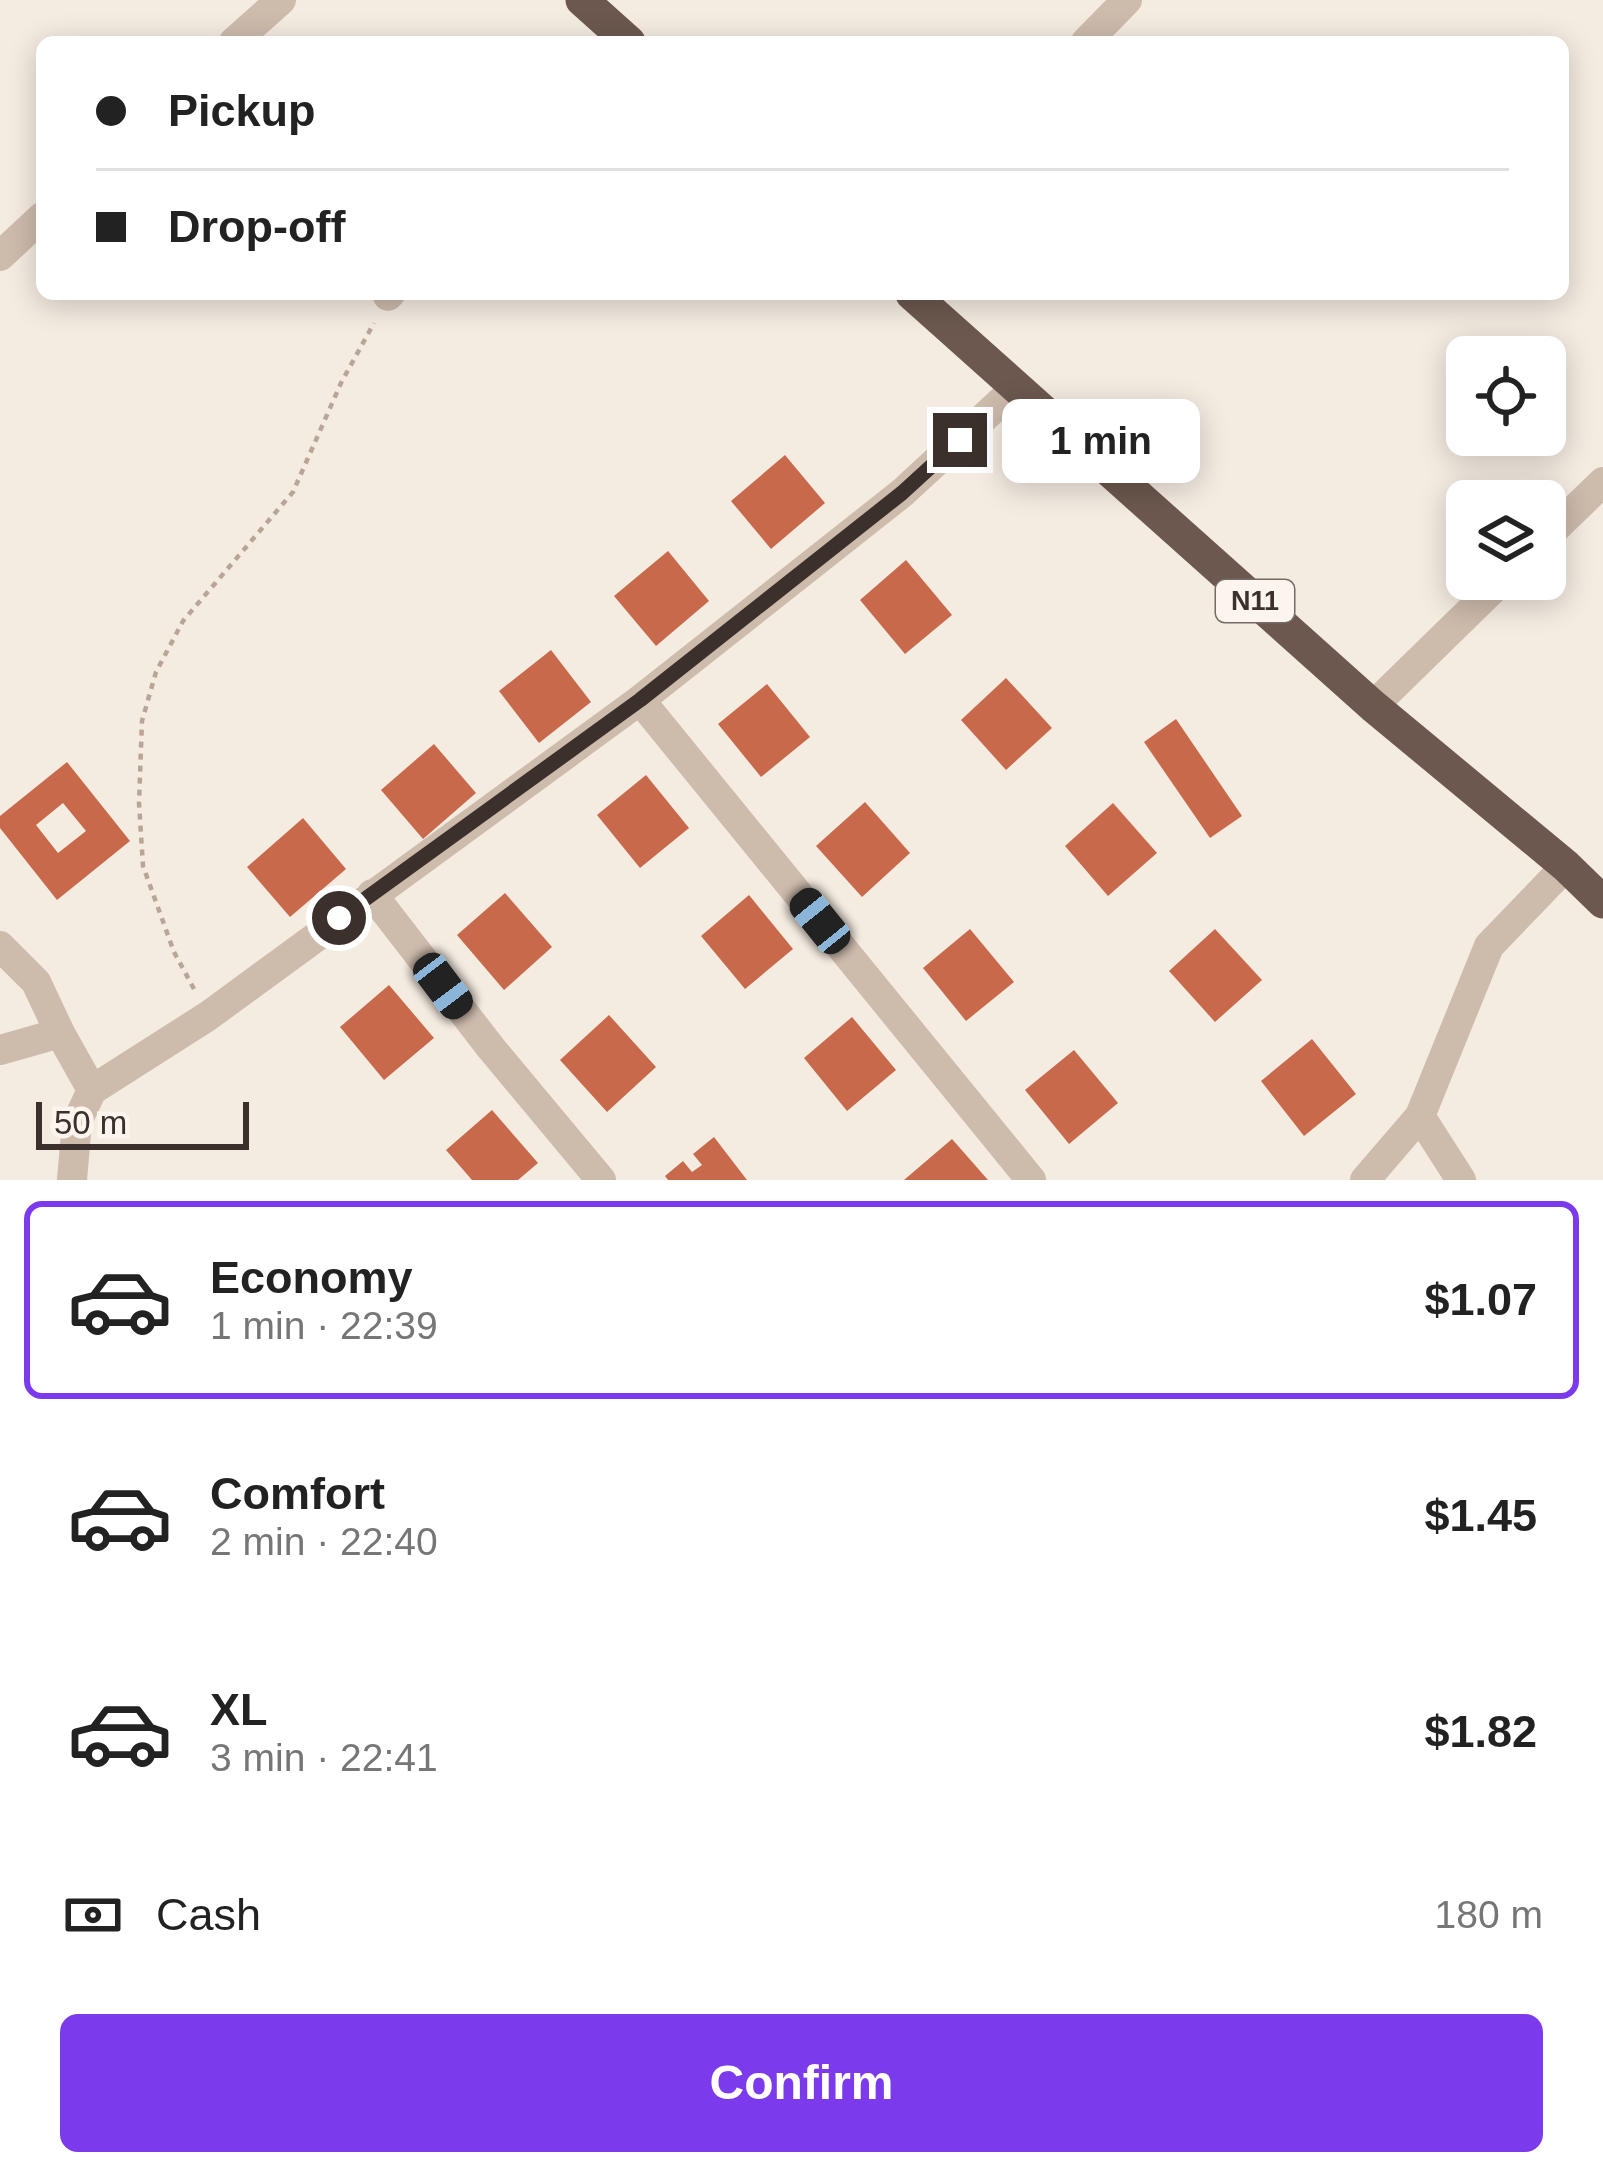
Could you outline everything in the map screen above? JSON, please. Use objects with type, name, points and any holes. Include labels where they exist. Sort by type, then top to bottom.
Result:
[{"type":"highway","points":[[582,0],[622,36]]},
{"type":"highway","name":"N11","points":[[919,300],[1373,706],[1603,902]]},
{"type":"street","points":[[241,36],[280,0]]},
{"type":"street","points":[[1092,36],[1127,0]]},
{"type":"street","points":[[0,256],[36,223]]},
{"type":"street","points":[[72,1180],[77,1122],[92,1090],[208,1016],[640,700],[902,493],[1018,387]]},
{"type":"street","points":[[1566,518],[1603,482]]},
{"type":"street","points":[[1373,706],[1482,600]]},
{"type":"street","points":[[640,700],[1030,1180]]},
{"type":"street","points":[[1365,1180],[1420,1116],[1489,946],[1566,866]]},
{"type":"street","points":[[372,894],[601,1180]]},
{"type":"street","points":[[0,946],[37,982],[92,1090]]},
{"type":"street","points":[[0,1050],[60,1034]]},
{"type":"street","points":[[1420,1116],[1461,1180]]},
{"type":"path","points":[[208,1016],[174,952],[143,866],[142,721],[156,672],[183,621],[293,492],[341,382],[386,300]]},
{"type":"building","points":[[785,455],[825,503],[771,549],[731,501]]},
{"type":"building","points":[[668,551],[709,601],[656,646],[614,596]]},
{"type":"building","points":[[906,560],[952,615],[905,654],[860,600]]},
{"type":"building","points":[[551,650],[591,702],[539,743],[499,691]]},
{"type":"building","points":[[1006,678],[1052,728],[1006,770],[961,720]]},
{"type":"building","points":[[767,684],[810,737],[761,777],[718,724]]},
{"type":"building","points":[[1176,719],[1242,816],[1210,838],[1144,742]]},
{"type":"building","points":[[434,744],[476,793],[423,839],[381,790]]},
{"type":"building","points":[[67,762],[130,841],[57,900],[0,828],[0,816]],"holes":[[[63,803],[86,831],[58,853],[36,825]]]},
{"type":"building","points":[[646,775],[689,828],[640,868],[597,815]]},
{"type":"building","points":[[865,802],[910,853],[862,897],[816,846]]},
{"type":"building","points":[[1113,803],[1157,853],[1108,896],[1065,846]]},
{"type":"building","points":[[303,818],[346,869],[290,917],[247,867]]},
{"type":"building","points":[[505,893],[552,947],[504,990],[457,935]]},
{"type":"building","points":[[749,895],[793,949],[745,989],[701,936]]},
{"type":"building","points":[[970,929],[1014,982],[966,1021],[923,968]]},
{"type":"building","points":[[1215,929],[1262,980],[1215,1022],[1169,971]]},
{"type":"building","points":[[389,985],[434,1038],[384,1080],[340,1027]]},
{"type":"building","points":[[609,1015],[656,1067],[607,1112],[560,1060]]},
{"type":"building","points":[[852,1017],[896,1070],[847,1111],[804,1058]]},
{"type":"building","points":[[1312,1039],[1356,1094],[1304,1136],[1261,1081]]},
{"type":"building","points":[[1074,1050],[1118,1103],[1069,1144],[1025,1090]]},
{"type":"building","points":[[492,1110],[538,1163],[518,1180],[472,1180],[446,1150]]},
{"type":"building","points":[[714,1137],[747,1180],[668,1180],[665,1176],[683,1161],[692,1172],[702,1165],[693,1154]]},
{"type":"building","points":[[952,1139],[988,1180],[904,1180]]},
{"type":"route","points":[[339,918],[640,700],[902,493],[960,440]]}]
